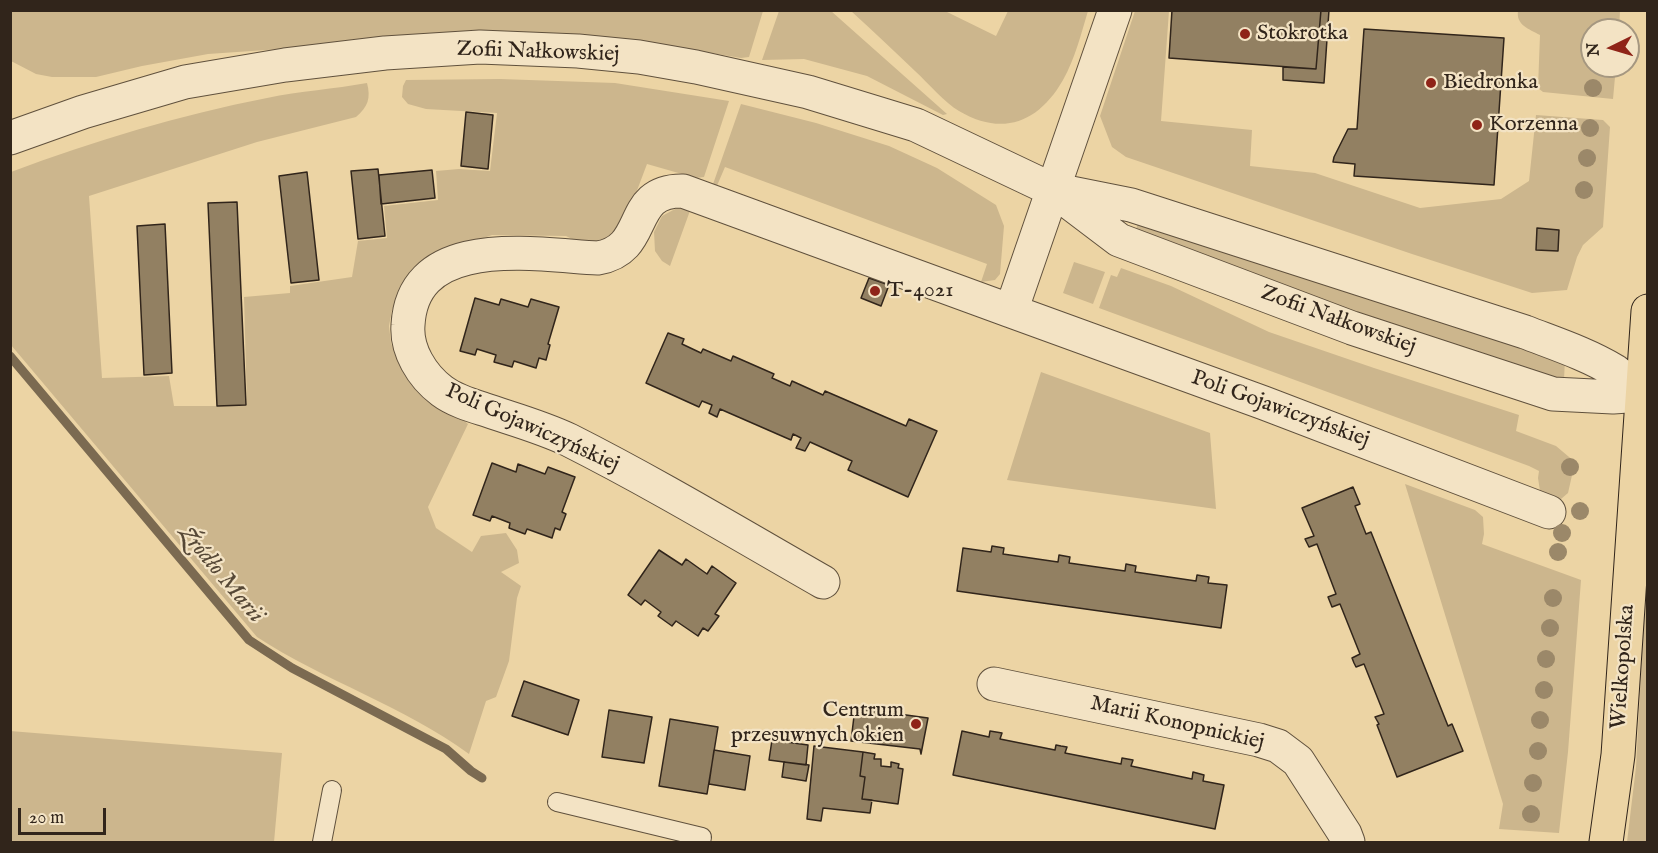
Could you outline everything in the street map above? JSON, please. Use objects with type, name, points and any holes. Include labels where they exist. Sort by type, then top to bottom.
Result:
[{"type":"main road","name":"Wielkopolska","points":[[1606,843],[1618,755],[1645,396],[1647,311]]},
{"type":"street","points":[[1011,311],[1115,10]]},
{"type":"street","name":"Zofii Nałkowskiej","points":[[10,138],[83,112],[185,82],[285,65],[385,53],[480,47],[578,51],[639,57],[808,92],[916,125],[1053,190],[1119,240],[1352,328],[1553,394],[1645,396]]},
{"type":"street","name":"Zofii Nałkowskiej","points":[[1053,190],[1131,205],[1525,332],[1590,357],[1618,373],[1645,396]]},
{"type":"street","name":"Poli Gojawiczyńskiej","points":[[823,582],[566,439],[477,407],[443,392],[418,365],[410,343],[407,327],[410,312],[421,286],[430,276],[446,265],[464,258],[520,254],[598,258],[608,256],[619,251],[626,244],[649,202],[658,195],[670,191],[683,191],[1034,321],[1264,403],[1549,512]]},
{"type":"street","name":"Marii Konopnickiej","points":[[994,684],[1259,740],[1278,746],[1298,761],[1345,834],[1348,843]]},
{"type":"lane","points":[[322,843],[332,790]]},
{"type":"lane","points":[[557,802],[702,837],[701,843]]},
{"type":"shaded area","points":[[10,11],[763,11],[749,57],[741,58],[628,39],[492,33],[357,39],[281,49],[208,54],[96,77],[52,77],[36,74],[11,61]]},
{"type":"shaded area","points":[[779,11],[831,11],[947,114],[943,115],[867,76],[804,59],[762,60]]},
{"type":"shaded area","points":[[851,11],[945,11],[996,36],[1008,11],[1088,11],[1071,64],[1053,94],[1031,115],[1005,124],[975,119],[959,111],[942,98]]},
{"type":"shaded area","points":[[1135,11],[1169,11],[1161,121],[1252,130],[1250,166],[1315,173],[1420,208],[1501,199],[1529,181],[1536,115],[1603,120],[1610,127],[1603,227],[1583,245],[1567,290],[1532,293],[1126,157],[1112,147],[1100,116]]},
{"type":"shaded area","points":[[1518,11],[1620,11],[1620,18],[1580,18],[1580,78],[1615,78],[1613,99],[1543,92],[1538,88],[1540,35],[1521,23]]},
{"type":"shaded area","points":[[500,79],[615,83],[729,101],[704,177],[696,178],[647,164],[627,217],[618,234],[586,246],[566,236],[492,235],[470,243],[405,283],[392,310],[389,326],[391,343],[407,377],[419,392],[434,404],[458,415],[468,424],[428,507],[436,528],[472,552],[481,536],[506,533],[517,550],[519,563],[501,572],[521,586],[517,598],[509,661],[496,697],[486,701],[469,754],[391,707],[309,667],[257,637],[11,345],[11,172],[105,139],[202,112],[279,96],[367,83],[369,93],[367,102],[356,117],[257,142],[89,196],[102,378],[169,376],[174,406],[247,406],[244,297],[290,293],[290,286],[352,277],[358,241],[387,238],[384,206],[438,200],[436,171],[459,169],[490,171],[497,113],[426,109],[408,104],[402,97],[406,80]]},
{"type":"shaded area","points":[[741,104],[816,123],[889,146],[937,168],[996,205],[1004,226],[1000,274],[995,280],[981,282],[987,264],[725,167],[716,188],[712,187]]},
{"type":"shaded area","points":[[677,208],[691,208],[670,266],[662,261],[655,251],[654,232],[662,216]]},
{"type":"shaded area","points":[[1139,220],[1565,358],[1564,380],[1133,238]]},
{"type":"shaded area","points":[[1074,262],[1105,272],[1093,304],[1063,293]]},
{"type":"shaded area","points":[[1121,268],[1171,286],[1269,332],[1519,415],[1516,431],[1556,446],[1575,462],[1568,493],[1561,499],[1540,491],[1539,471],[1529,466],[1099,308],[1111,275],[1117,277]]},
{"type":"shaded area","points":[[1041,372],[1210,433],[1216,509],[1007,480]]},
{"type":"shaded area","points":[[1405,484],[1475,510],[1483,517],[1482,544],[1581,580],[1568,752],[1559,833],[1499,829],[1503,804]]},
{"type":"shaded area","points":[[1647,558],[1647,842],[1627,842],[1636,767]]},
{"type":"shaded area","points":[[10,731],[282,753],[274,842],[11,842]]},
{"type":"building","name":"Stokrotka","points":[[1172,10],[1321,10],[1316,69],[1169,58]]},
{"type":"building","points":[[1321,10],[1329,10],[1324,83],[1283,80],[1283,67],[1316,69]]},
{"type":"building","name":"Biedronka","points":[[1364,29],[1504,38],[1494,185],[1354,176],[1355,164],[1333,162],[1348,129],[1357,129]]},
{"type":"building","points":[[466,112],[493,115],[488,169],[461,166]]},
{"type":"building","points":[[378,169],[385,236],[358,239],[351,171]]},
{"type":"building","points":[[432,170],[435,198],[381,204],[379,175]]},
{"type":"building","points":[[307,172],[319,280],[291,283],[279,176]]},
{"type":"building","points":[[237,202],[246,405],[217,406],[208,203]]},
{"type":"building","points":[[165,224],[172,373],[144,375],[137,226]]},
{"type":"building","points":[[1537,228],[1559,230],[1558,251],[1536,250]]},
{"type":"building","name":"T-4021","points":[[869,278],[889,285],[881,306],[861,298]]},
{"type":"building","points":[[475,298],[499,305],[501,299],[528,307],[531,299],[559,307],[548,344],[550,345],[546,360],[539,358],[536,368],[514,361],[512,367],[494,362],[496,355],[477,349],[475,355],[460,351]]},
{"type":"building","points":[[668,333],[684,339],[682,344],[701,353],[703,349],[731,361],[733,356],[774,374],[772,378],[790,386],[792,381],[823,395],[825,391],[906,426],[909,419],[937,431],[908,497],[848,470],[852,461],[810,442],[805,451],[796,448],[801,438],[793,434],[791,440],[720,409],[717,417],[709,413],[712,405],[702,401],[699,407],[646,383]]},
{"type":"building","points":[[492,463],[516,472],[518,464],[545,474],[548,467],[575,477],[562,512],[566,514],[560,530],[555,528],[552,538],[527,529],[525,534],[509,528],[510,523],[492,516],[490,521],[473,515]]},
{"type":"building","points":[[1353,487],[1360,504],[1355,506],[1366,534],[1371,532],[1448,726],[1452,724],[1463,751],[1397,777],[1375,717],[1384,714],[1364,664],[1356,667],[1352,658],[1360,654],[1340,604],[1332,607],[1328,597],[1336,594],[1317,544],[1309,547],[1305,539],[1314,536],[1302,508]]},
{"type":"building","points":[[992,546],[1004,548],[1003,554],[1058,562],[1059,555],[1070,557],[1069,563],[1125,571],[1126,564],[1136,566],[1135,572],[1196,581],[1197,575],[1209,577],[1208,583],[1227,585],[1221,628],[957,591],[963,548],[991,552]]},
{"type":"building","points":[[659,550],[682,565],[686,559],[707,574],[712,566],[736,583],[715,614],[719,616],[708,631],[703,628],[698,636],[676,621],[672,626],[658,616],[661,612],[645,600],[641,605],[628,595]]},
{"type":"building","points":[[524,681],[579,700],[568,735],[512,716]]},
{"type":"building","points":[[855,708],[928,718],[921,754],[920,749],[851,741]]},
{"type":"building","points":[[609,710],[652,717],[644,763],[602,757]]},
{"type":"building","points":[[670,719],[718,727],[707,794],[659,786]]},
{"type":"building","points":[[962,731],[989,737],[990,731],[1002,733],[1000,739],[1055,750],[1056,745],[1067,747],[1065,753],[1121,764],[1122,758],[1133,760],[1131,766],[1192,779],[1193,772],[1204,775],[1203,781],[1224,785],[1215,829],[953,775]]},
{"type":"building","points":[[772,740],[808,745],[806,765],[769,760]]},
{"type":"building","points":[[814,746],[863,752],[860,776],[865,777],[862,799],[872,800],[870,813],[823,808],[821,821],[807,819]]},
{"type":"building","points":[[714,750],[750,756],[745,790],[709,784]]},
{"type":"building","points":[[863,752],[875,754],[874,759],[881,759],[881,766],[891,767],[891,762],[899,764],[898,768],[903,769],[898,804],[862,799],[865,777],[860,776]]},
{"type":"building","points":[[784,762],[809,765],[806,781],[782,777]]},
{"type":"waterway","name":"Źródło Marii","points":[[10,356],[249,640],[292,668],[446,749],[482,778]]},
{"type":"place","name":"Stokrotka","points":[[1245,34]]},
{"type":"place","name":"Biedronka","points":[[1431,83]]},
{"type":"place","name":"Korzenna","points":[[1477,125]]},
{"type":"place","name":"T-4021","points":[[875,291]]},
{"type":"place","name":"Centrum przesuwnych okien","points":[[916,724]]}]
